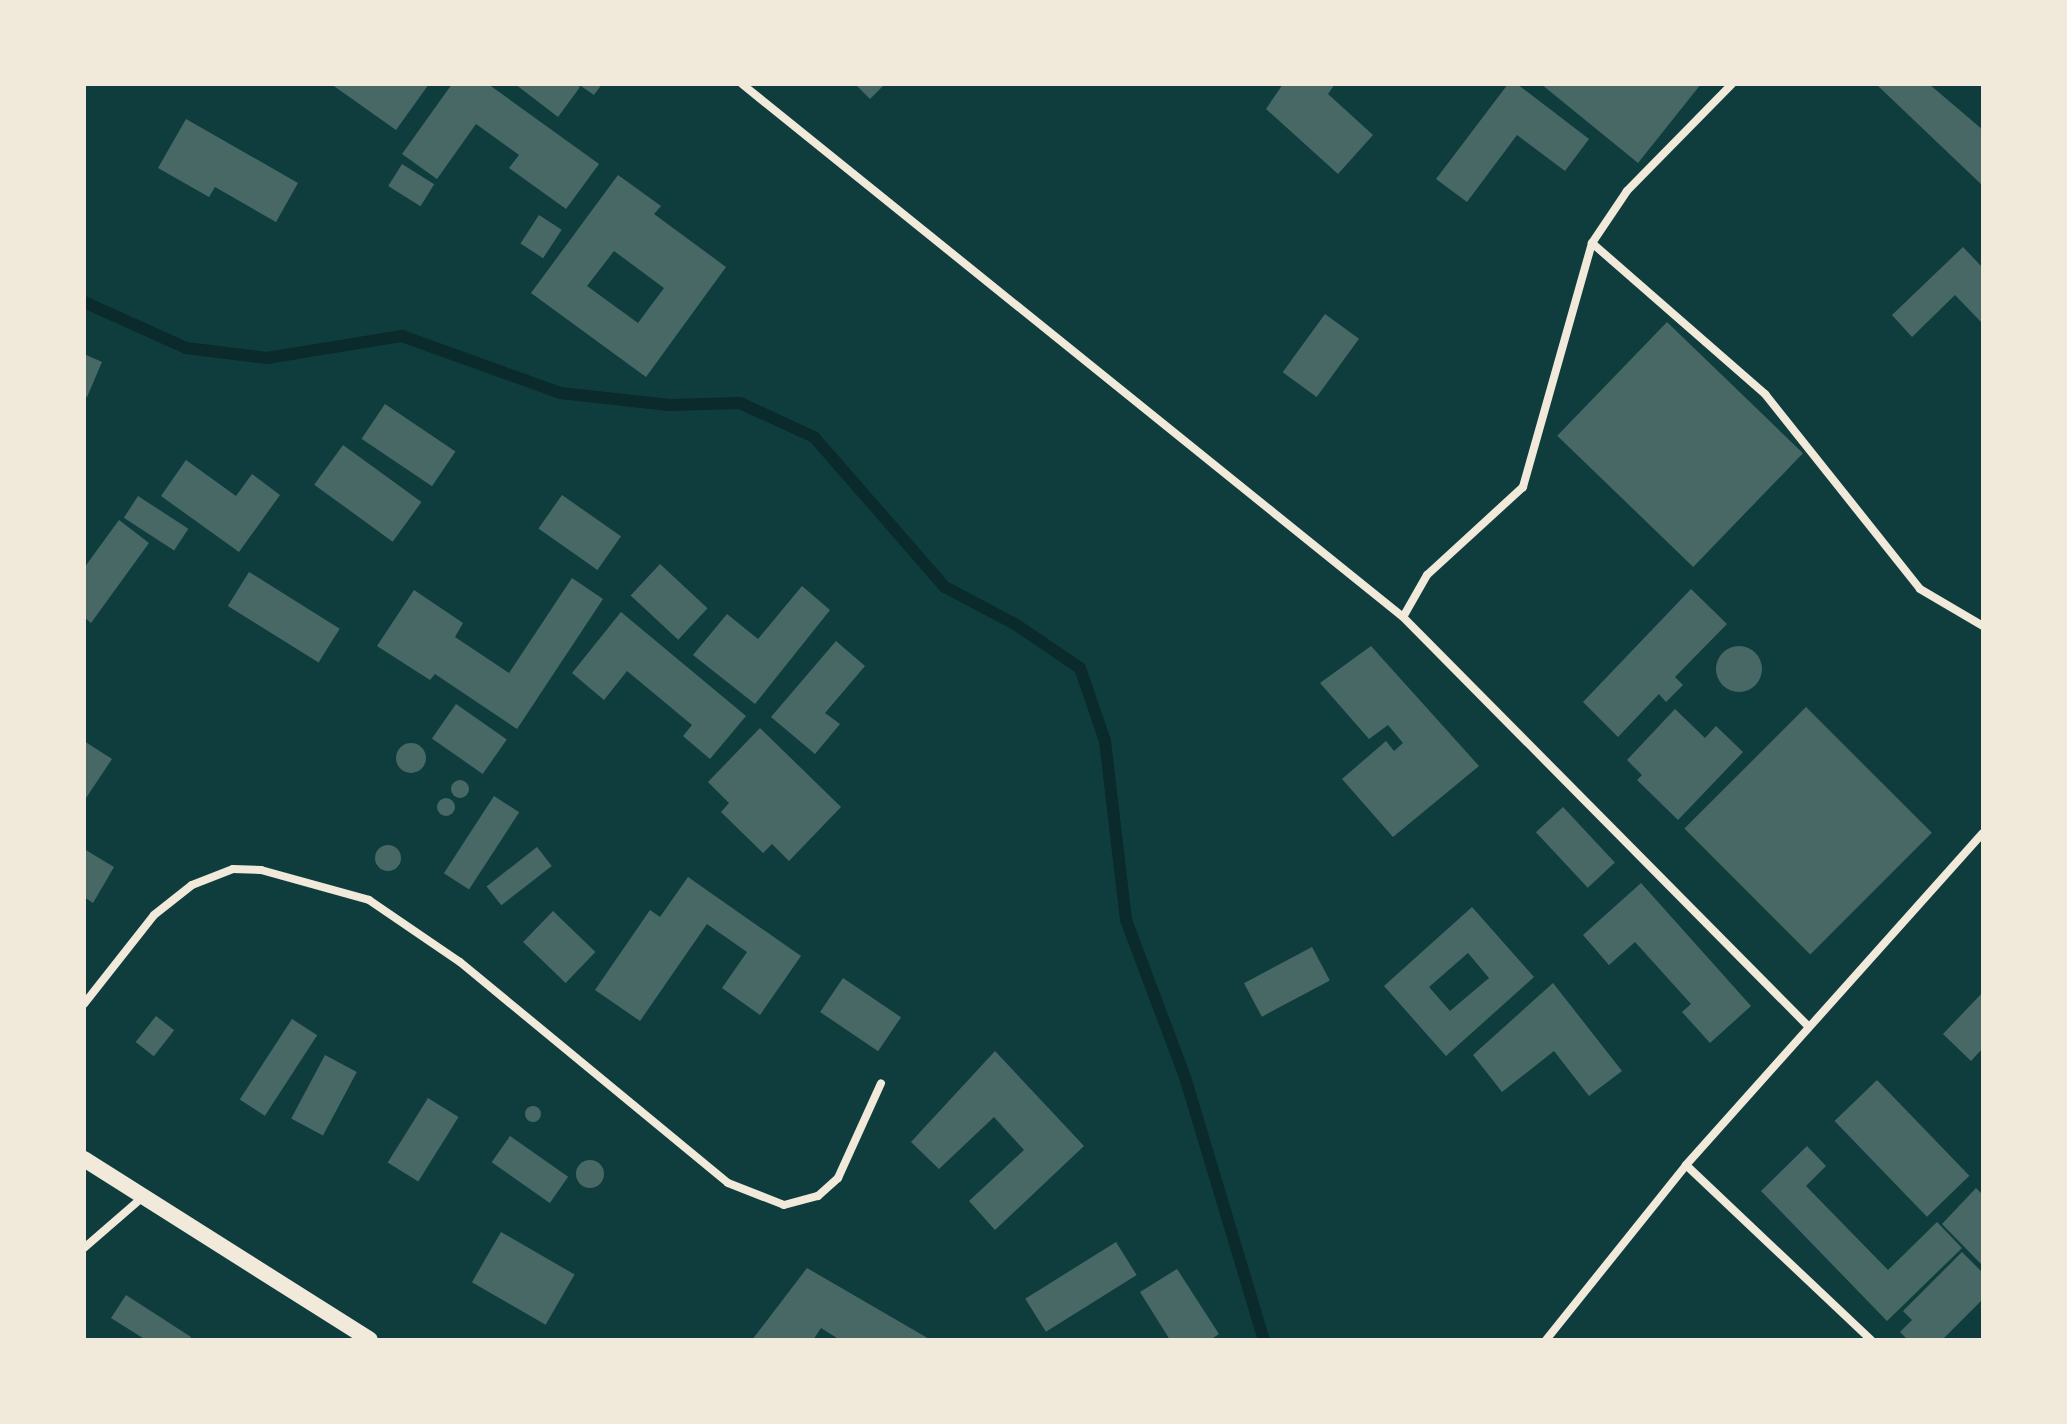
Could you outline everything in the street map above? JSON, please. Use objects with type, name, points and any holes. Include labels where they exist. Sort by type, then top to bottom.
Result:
[{"type":"main road","points":[[84,1159],[146,1195],[370,1340]]},
{"type":"street","points":[[742,84],[1403,617],[1807,1025]]},
{"type":"street","points":[[1403,617],[1427,575],[1523,487],[1592,243],[1627,191],[1732,84]]},
{"type":"street","points":[[1592,243],[1765,394],[1920,589],[1983,626]]},
{"type":"street","points":[[1546,1340],[1686,1165],[1807,1025],[1983,833]]},
{"type":"street","points":[[84,1004],[154,915],[192,885],[233,869],[261,870],[369,900],[460,962],[728,1183],[784,1205],[818,1196],[838,1178],[881,1083]]},
{"type":"street","points":[[1686,1165],[1871,1340]]},
{"type":"street","points":[[84,1248],[146,1195]]},
{"type":"building","points":[[331,84],[429,84],[396,130]]},
{"type":"building","points":[[452,84],[488,84],[599,164],[566,209],[509,168],[519,155],[476,124],[437,179],[402,154]]},
{"type":"building","points":[[515,84],[575,84],[580,87],[558,117]]},
{"type":"building","points":[[578,84],[602,84],[594,95]]},
{"type":"building","points":[[855,84],[885,84],[870,99]]},
{"type":"building","points":[[1283,84],[1335,84],[1328,94],[1373,135],[1338,174],[1266,109]]},
{"type":"building","points":[[1508,84],[1517,84],[1589,139],[1565,171],[1517,135],[1467,202],[1436,179]]},
{"type":"building","points":[[1541,84],[1701,84],[1638,163]]},
{"type":"building","points":[[1876,84],[1929,84],[1983,130],[1983,186]]},
{"type":"building","points":[[186,119],[298,183],[276,222],[215,187],[209,197],[158,168]]},
{"type":"building","points":[[402,164],[434,184],[420,206],[388,186]]},
{"type":"building","points":[[618,175],[661,206],[654,214],[726,267],[646,377],[531,293]],"holes":[[[614,251],[664,288],[638,323],[587,286]]]},
{"type":"building","points":[[539,215],[562,230],[543,258],[520,244]]},
{"type":"building","points":[[1963,247],[1983,268],[1983,324],[1955,295],[1912,337],[1892,315]]},
{"type":"building","points":[[1325,314],[1359,339],[1317,397],[1283,372]]},
{"type":"building","points":[[1667,322],[1803,453],[1693,567],[1557,436]]},
{"type":"building","points":[[84,354],[102,362],[87,397],[84,396]]},
{"type":"building","points":[[385,404],[455,452],[432,486],[362,439]]},
{"type":"building","points":[[343,445],[421,502],[393,542],[314,485]]},
{"type":"building","points":[[186,460],[236,496],[252,474],[280,495],[239,552],[161,496]]},
{"type":"building","points":[[562,495],[621,536],[597,570],[538,529]]},
{"type":"building","points":[[138,496],[188,529],[174,550],[124,518]]},
{"type":"building","points":[[119,520],[149,543],[91,623],[84,617],[84,568]]},
{"type":"building","points":[[660,564],[708,608],[678,640],[631,595]]},
{"type":"building","points":[[249,572],[340,629],[319,663],[228,606]]},
{"type":"building","points":[[572,578],[603,599],[517,729],[435,674],[430,680],[377,646],[414,590],[463,623],[455,637],[509,673]]},
{"type":"building","points":[[802,586],[830,610],[755,704],[693,655],[727,614],[758,639]]},
{"type":"building","points":[[1691,589],[1727,624],[1675,677],[1683,685],[1666,702],[1659,694],[1618,737],[1583,702]]},
{"type":"building","points":[[621,612],[746,716],[710,759],[683,736],[692,725],[627,671],[604,700],[572,673]]},
{"type":"building","points":[[836,641],[865,666],[825,713],[840,724],[815,754],[771,717]]},
{"type":"building","points":[[1371,646],[1479,766],[1393,837],[1342,779],[1386,741],[1394,751],[1403,743],[1388,725],[1369,739],[1320,683]]},
{"type":"building","points":[[1739,646],[1748,647],[1755,653],[1761,660],[1761,678],[1755,685],[1748,691],[1739,692],[1730,691],[1723,685],[1717,678],[1716,669],[1717,660],[1723,653],[1730,647]]},
{"type":"building","points":[[456,704],[507,740],[483,774],[432,738]]},
{"type":"building","points":[[1806,707],[1932,833],[1810,954],[1684,829]]},
{"type":"building","points":[[1675,709],[1705,738],[1716,726],[1743,752],[1678,820],[1637,780],[1642,775],[1627,760]]},
{"type":"building","points":[[760,728],[841,807],[789,861],[772,844],[763,853],[721,812],[729,803],[708,782]]},
{"type":"building","points":[[84,741],[112,759],[84,801]]},
{"type":"building","points":[[411,743],[421,748],[426,758],[421,768],[411,773],[401,768],[396,758],[401,748]]},
{"type":"building","points":[[460,780],[469,789],[460,798],[451,789]]},
{"type":"building","points":[[494,796],[519,812],[469,889],[444,873]]},
{"type":"building","points":[[442,798],[450,798],[455,807],[453,814],[442,816],[437,811],[437,803]]},
{"type":"building","points":[[1563,807],[1615,863],[1588,888],[1536,832]]},
{"type":"building","points":[[388,845],[397,849],[401,858],[397,867],[388,871],[379,867],[375,858],[379,849]]},
{"type":"building","points":[[537,847],[552,866],[501,905],[487,886]]},
{"type":"building","points":[[84,849],[114,867],[93,903],[84,897]]},
{"type":"building","points":[[688,877],[801,956],[760,1015],[722,988],[747,952],[707,924],[640,1021],[595,990],[650,910],[660,917]]},
{"type":"building","points":[[1641,883],[1751,1006],[1710,1043],[1682,1012],[1691,1004],[1635,942],[1609,965],[1583,935]]},
{"type":"building","points":[[1472,907],[1534,977],[1446,1056],[1384,986]],"holes":[[[1468,953],[1489,978],[1450,1011],[1429,987]]]},
{"type":"building","points":[[553,911],[595,952],[566,983],[523,942]]},
{"type":"building","points":[[1312,947],[1330,981],[1262,1017],[1244,983]]},
{"type":"building","points":[[843,978],[901,1017],[878,1051],[820,1012]]},
{"type":"building","points":[[1553,983],[1622,1071],[1589,1096],[1554,1051],[1502,1092],[1473,1055]]},
{"type":"building","points":[[1983,992],[1983,1048],[1971,1061],[1943,1034]]},
{"type":"building","points":[[156,1016],[174,1030],[154,1056],[136,1042]]},
{"type":"building","points":[[292,1019],[317,1035],[265,1116],[240,1100]]},
{"type":"building","points":[[995,1051],[1084,1146],[995,1230],[969,1201],[1024,1150],[994,1117],[939,1169],[911,1142]]},
{"type":"building","points":[[325,1055],[357,1072],[323,1135],[291,1119]]},
{"type":"building","points":[[1877,1080],[1969,1176],[1927,1217],[1835,1121]]},
{"type":"building","points":[[428,1098],[459,1117],[418,1182],[388,1162]]},
{"type":"building","points":[[533,1106],[539,1108],[539,1120],[533,1122],[527,1120],[525,1114],[527,1108]]},
{"type":"building","points":[[510,1136],[568,1177],[550,1203],[492,1162]]},
{"type":"building","points":[[1807,1146],[1826,1166],[1806,1186],[1888,1270],[1937,1222],[1962,1248],[1887,1321],[1761,1191]]},
{"type":"building","points":[[590,1160],[600,1164],[604,1174],[600,1184],[590,1188],[580,1184],[576,1174],[580,1164]]},
{"type":"building","points":[[1976,1188],[1983,1195],[1983,1266],[1942,1224]]},
{"type":"building","points":[[501,1232],[575,1274],[546,1325],[472,1282]]},
{"type":"building","points":[[1116,1242],[1137,1275],[1046,1332],[1025,1299]]},
{"type":"building","points":[[1962,1252],[1983,1273],[1983,1299],[1942,1340],[1908,1340],[1900,1332],[1912,1320],[1903,1311]]},
{"type":"building","points":[[807,1268],[931,1340],[840,1340],[821,1328],[813,1340],[752,1340]]},
{"type":"building","points":[[1177,1269],[1219,1334],[1210,1340],[1170,1340],[1140,1292]]},
{"type":"building","points":[[126,1295],[191,1337],[189,1340],[146,1340],[111,1318]]},
{"type":"waterway","points":[[84,302],[186,348],[267,358],[402,336],[560,393],[669,405],[740,403],[814,437],[945,587],[1015,624],[1080,668],[1105,741],[1126,920],[1185,1077],[1264,1340]]}]
